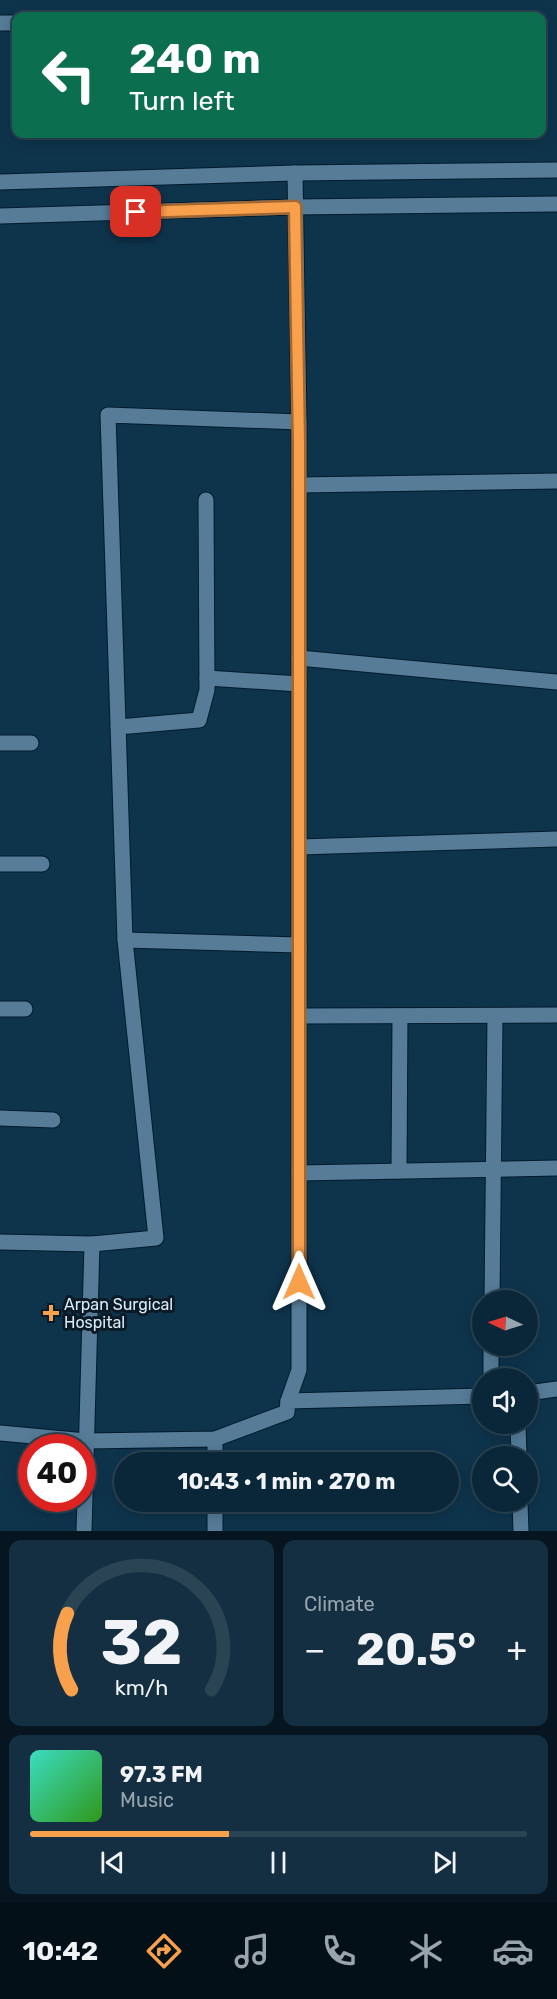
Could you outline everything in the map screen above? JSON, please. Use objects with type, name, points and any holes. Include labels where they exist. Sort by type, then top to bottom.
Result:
[{"type":"street","points":[[0,182],[295,173],[557,170]]},
{"type":"street","points":[[96,1441],[215,1439],[287,1412],[288,1401],[299,1370],[299,485],[295,173]]},
{"type":"street","points":[[0,216],[295,207],[557,204]]},
{"type":"street","points":[[0,1242],[93,1244],[156,1238],[125,940],[108,415],[298,422]]},
{"type":"street","points":[[299,485],[557,481]]},
{"type":"street","points":[[118,727],[199,720],[207,690],[206,500]]},
{"type":"street","points":[[299,658],[557,682]]},
{"type":"street","points":[[207,678],[299,684]]},
{"type":"street","points":[[0,743],[31,743]]},
{"type":"street","points":[[299,847],[557,839]]},
{"type":"street","points":[[0,864],[42,864]]},
{"type":"street","points":[[125,940],[299,945]]},
{"type":"street","points":[[0,1009],[25,1010]]},
{"type":"street","points":[[299,1016],[557,1015]]},
{"type":"street","points":[[399,1171],[400,1016]]},
{"type":"street","points":[[492,1290],[495,1016]]},
{"type":"street","points":[[0,1118],[53,1120]]},
{"type":"street","points":[[299,1173],[557,1168]]},
{"type":"street","points":[[86,1434],[93,1244]]},
{"type":"street","points":[[538,1392],[557,1389]]},
{"type":"street","points":[[288,1401],[472,1396]]},
{"type":"street","points":[[0,1433],[18,1435]]},
{"type":"street","points":[[215,1439],[215,1452]]},
{"type":"street","points":[[84,1512],[84,1531]]},
{"type":"street","points":[[215,1512],[215,1531]]},
{"type":"street","points":[[520,1512],[521,1531]]},
{"type":"place","name":"Arpan Surgical Hospital","points":[[51,1313]]},
{"type":"route","points":[[136,212],[295,207],[299,443],[299,1282]]}]
